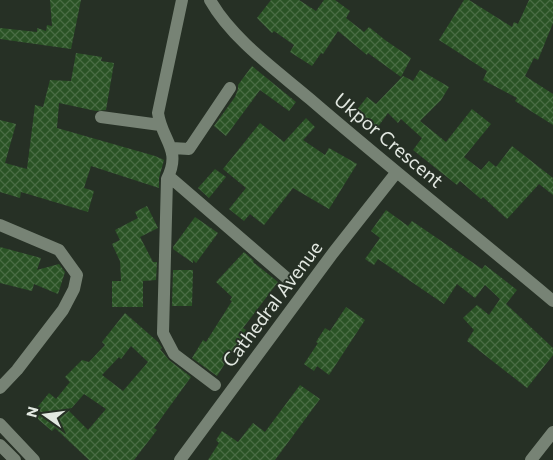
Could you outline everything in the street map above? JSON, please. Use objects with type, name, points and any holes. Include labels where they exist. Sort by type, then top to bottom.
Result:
[{"type":"street","points":[[182,0],[158,113],[160,125],[172,148],[173,167],[167,180],[163,333],[174,354],[215,384]]},
{"type":"street","name":"Ukpor Crescent","points":[[210,0],[232,30],[396,173],[432,200],[553,301]]},
{"type":"street","points":[[172,148],[188,148],[230,88]]},
{"type":"street","points":[[101,117],[160,125]]},
{"type":"street","name":"Cathedral Avenue","points":[[180,460],[333,253],[396,173]]},
{"type":"street","points":[[167,180],[172,179],[289,280]]},
{"type":"street","points":[[0,225],[59,250],[77,275],[74,289],[63,310],[17,370],[0,388]]},
{"type":"street","points":[[0,424],[34,460]]},
{"type":"street","points":[[531,460],[553,432]]},
{"type":"street","points":[[0,445],[15,460]]},
{"type":"building","points":[[50,0],[81,0],[71,49],[0,39],[0,28],[37,32],[37,28],[46,31],[47,25],[52,26]]},
{"type":"building","points":[[271,0],[299,0],[316,11],[324,0],[335,0],[350,11],[346,18],[364,32],[369,27],[411,58],[401,77],[368,53],[367,55],[338,31],[323,54],[321,53],[312,66],[290,52],[294,45],[274,31],[272,33],[257,18]]},
{"type":"building","points":[[464,0],[469,0],[512,27],[514,22],[518,24],[529,0],[553,0],[553,23],[538,60],[534,58],[525,76],[553,94],[553,125],[515,101],[517,98],[483,80],[487,71],[439,40]]},
{"type":"building","points":[[76,53],[102,57],[101,61],[114,63],[106,110],[96,111],[59,103],[57,128],[164,160],[159,178],[159,188],[91,166],[84,188],[94,191],[88,212],[21,192],[20,198],[0,192],[0,120],[16,124],[5,163],[27,169],[35,105],[43,107],[50,80],[71,81]]},
{"type":"building","points":[[252,66],[296,102],[289,111],[260,90],[226,136],[214,126],[235,97],[238,85]]},
{"type":"building","points":[[420,70],[449,87],[441,100],[420,121],[446,142],[472,109],[491,124],[464,157],[481,170],[489,161],[496,167],[512,146],[553,178],[553,195],[539,184],[507,219],[483,197],[481,199],[460,181],[457,185],[413,150],[422,138],[401,119],[398,123],[388,113],[377,128],[356,111],[367,97],[376,104],[403,76],[413,81]]},
{"type":"building","points":[[306,118],[315,127],[303,140],[325,155],[329,148],[357,164],[329,209],[293,188],[264,225],[250,214],[244,221],[229,209],[246,188],[223,169],[260,123],[284,142]]},
{"type":"building","points":[[215,169],[226,177],[209,198],[198,188]]},
{"type":"building","points":[[147,206],[158,228],[140,237],[153,262],[157,262],[156,280],[143,281],[143,307],[112,307],[112,281],[121,281],[120,261],[112,244],[120,240],[115,230],[138,218],[135,212]]},
{"type":"building","points":[[386,210],[408,226],[412,221],[482,269],[485,265],[517,290],[506,304],[553,348],[553,355],[527,388],[467,341],[474,330],[463,318],[477,305],[489,315],[500,299],[485,285],[475,298],[457,284],[444,304],[378,259],[374,265],[365,259],[380,238],[371,231]]},
{"type":"building","points":[[195,217],[218,233],[196,263],[193,260],[193,263],[173,249],[173,247]]},
{"type":"building","points":[[0,247],[41,258],[37,270],[59,264],[65,272],[58,294],[34,284],[32,291],[0,283]]},
{"type":"building","points":[[244,252],[253,262],[278,282],[243,328],[246,330],[217,376],[192,358],[203,340],[206,342],[232,301],[230,300],[232,297],[216,282]]},
{"type":"building","points":[[173,270],[193,270],[192,306],[172,306]]},
{"type":"building","points":[[346,307],[365,320],[329,375],[317,366],[314,371],[304,364],[318,343],[316,342],[325,328],[330,331]]},
{"type":"building","points":[[125,313],[158,342],[162,348],[160,349],[169,360],[191,377],[154,428],[157,430],[134,460],[89,460],[55,428],[52,431],[32,414],[49,393],[56,399],[70,382],[65,377],[82,360],[89,362],[105,345],[102,342]],"holes":[[[131,346],[148,362],[123,391],[102,375],[119,357],[121,359]],[[84,394],[106,409],[88,430],[69,411]]]},
{"type":"building","points":[[300,385],[320,399],[275,460],[208,460],[219,443],[216,440],[222,431],[238,442],[253,423],[265,432]]}]
